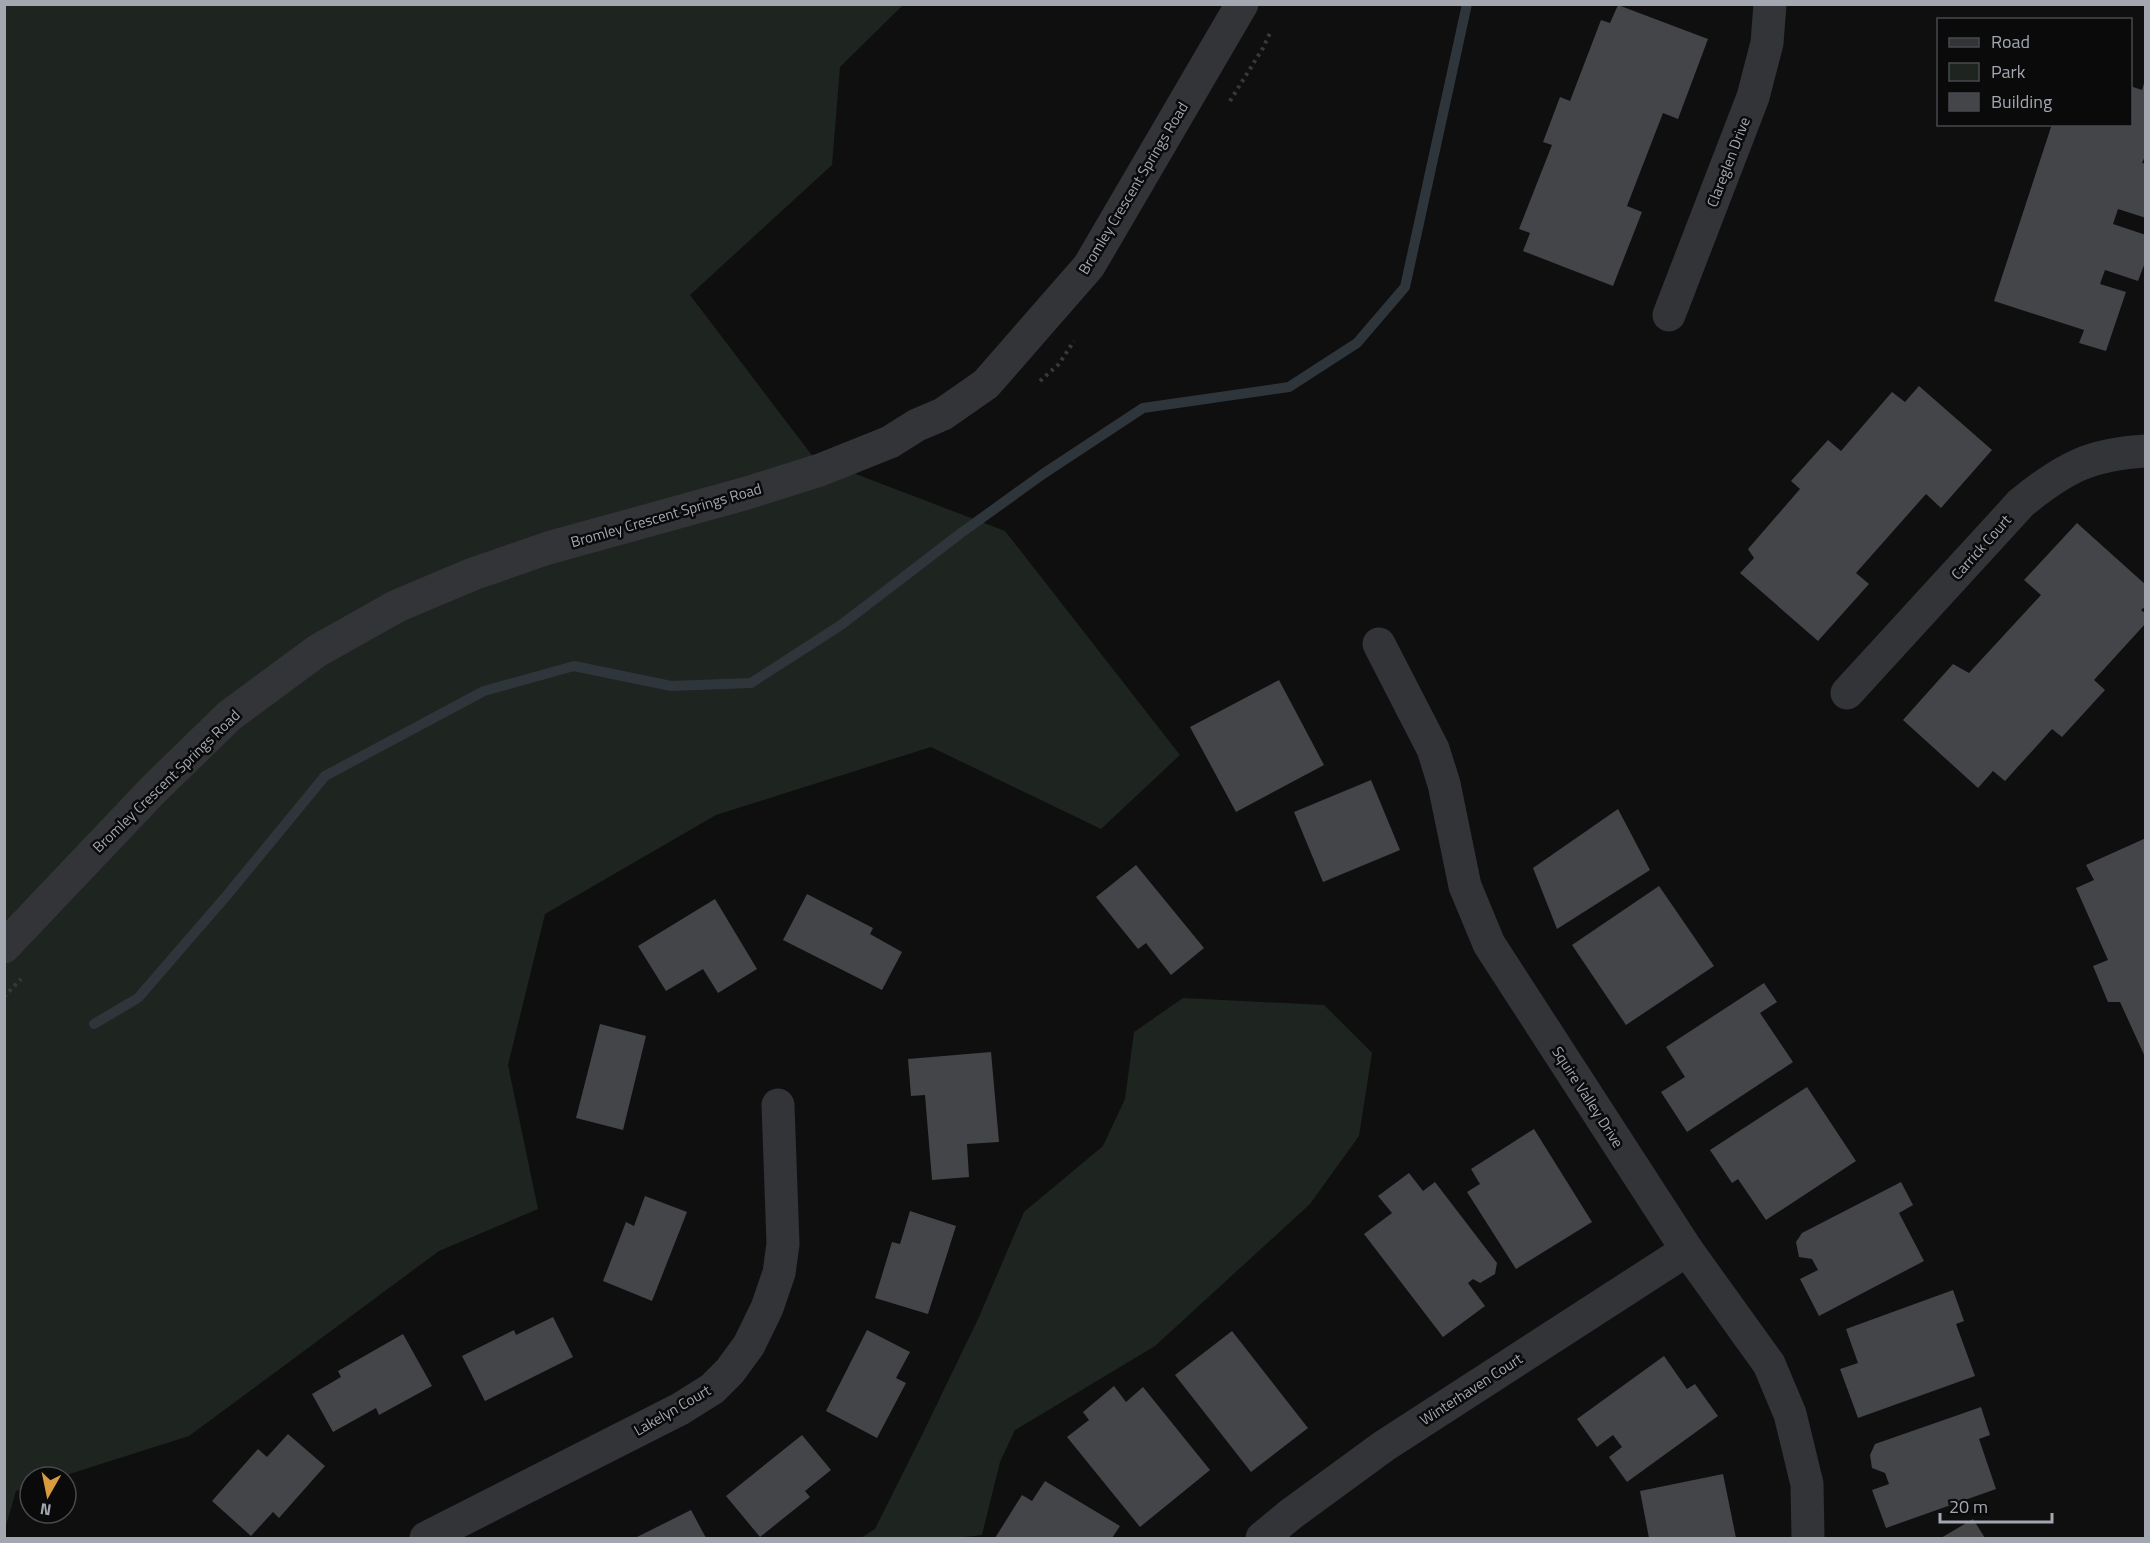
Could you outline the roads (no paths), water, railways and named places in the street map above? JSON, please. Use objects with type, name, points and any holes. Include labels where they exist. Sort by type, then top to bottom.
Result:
[{"type":"street","name":"Bromley Crescent Springs Road","points":[[4,946],[153,790],[230,716],[327,645],[397,606],[473,574],[548,548],[747,493],[820,470],[890,442],[917,425],[943,414],[986,384],[1089,266],[1242,4]]},
{"type":"street","name":"Clareglen Drive","points":[[1669,315],[1753,97],[1767,43],[1770,4]]},
{"type":"street","name":"Carrick Court","points":[[1847,693],[2028,497],[2050,479],[2080,463],[2116,453],[2145,451]]},
{"type":"street","name":"Squire Valley Drive","points":[[1379,645],[1433,748],[1444,784],[1465,886],[1488,944],[1687,1250],[1769,1364],[1790,1414],[1807,1484],[1808,1539]]},
{"type":"street","name":"Lakelyn Court","points":[[426,1539],[680,1409],[712,1389],[730,1371],[749,1345],[767,1308],[779,1273],[783,1244],[778,1105]]},
{"type":"street","name":"Winterhaven Court","points":[[1262,1539],[1291,1514],[1383,1446],[1687,1250]]},
{"type":"waterway","points":[[94,1024],[138,998],[228,894],[325,776],[484,691],[574,666],[671,686],[751,683],[841,625],[961,533],[1043,474],[1143,408],[1289,387],[1357,343],[1405,287],[1467,4]]}]
